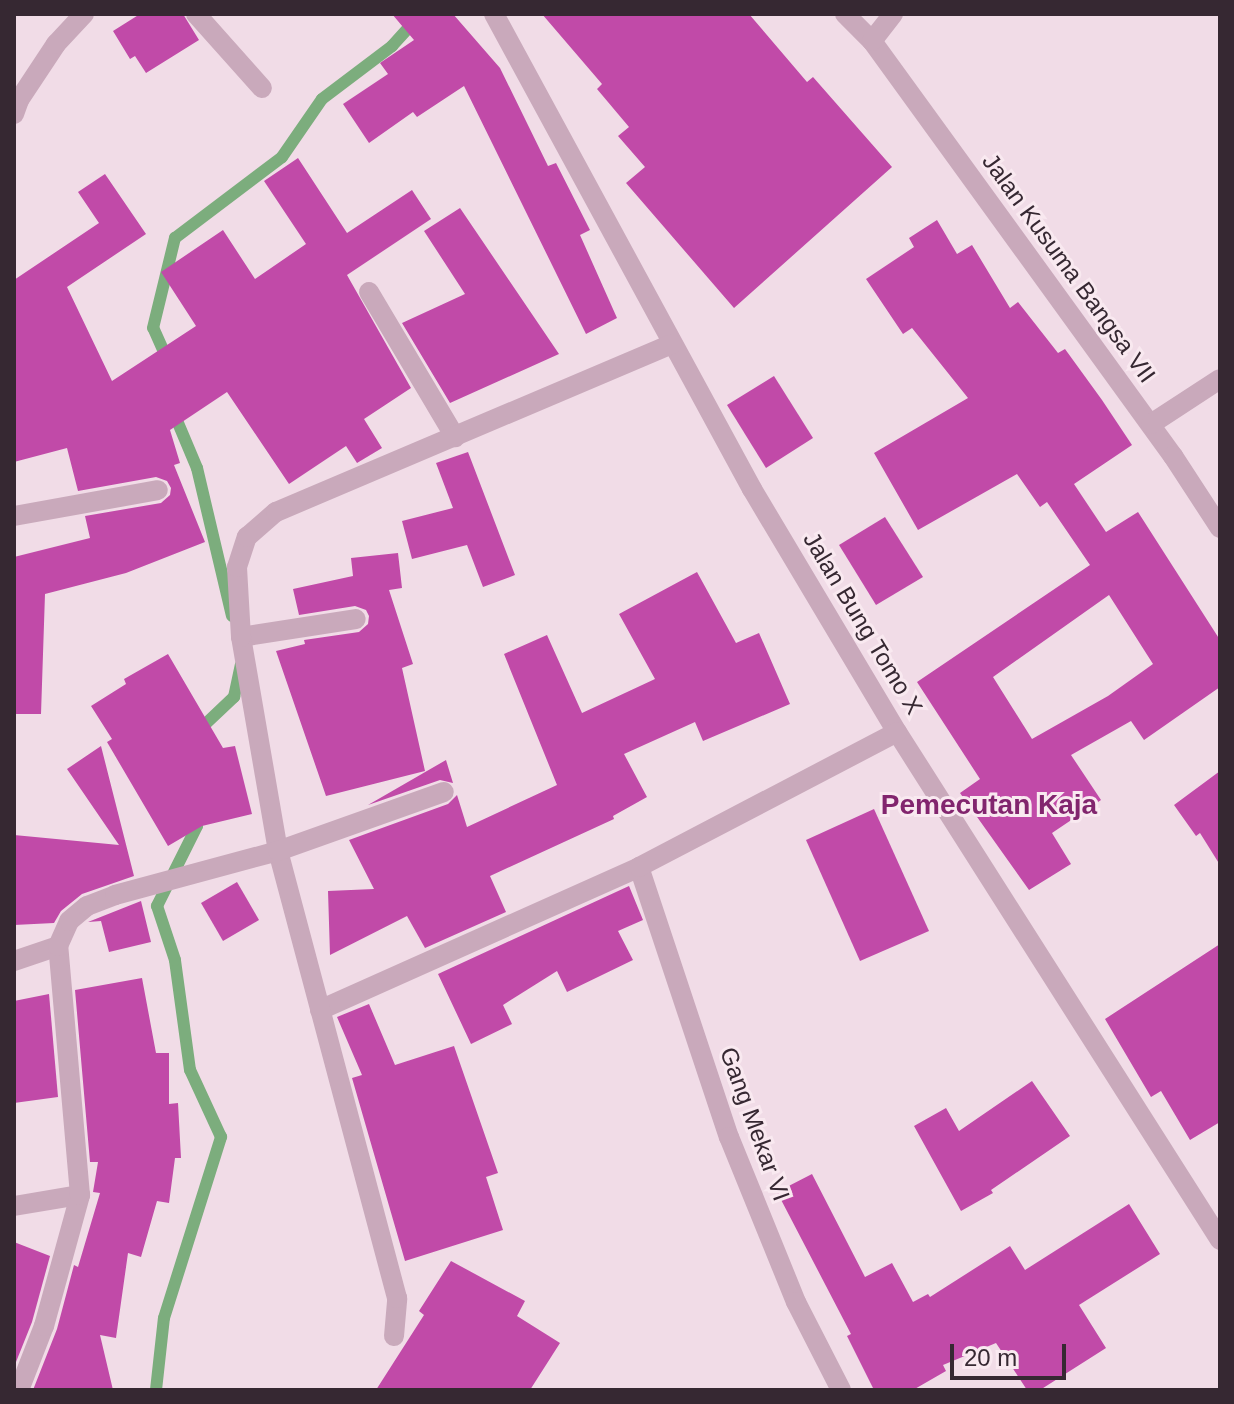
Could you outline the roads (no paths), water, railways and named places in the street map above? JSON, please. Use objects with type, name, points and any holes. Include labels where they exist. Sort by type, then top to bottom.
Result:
[{"type":"street","points":[[16,102],[56,44],[84,14]]},
{"type":"street","points":[[196,14],[262,88]]},
{"type":"street","name":"Jalan Bung Tomo X","points":[[494,14],[752,489],[897,732],[1220,1240]]},
{"type":"street","name":"Jalan Kusuma Bangsa VII","points":[[845,14],[872,41],[1151,424],[1220,528]]},
{"type":"street","points":[[872,41],[893,14]]},
{"type":"street","points":[[369,292],[455,437]]},
{"type":"street","points":[[394,1336],[397,1298],[278,851],[241,637],[237,567],[247,537],[276,512],[672,344]]},
{"type":"street","points":[[1151,424],[1220,379]]},
{"type":"street","points":[[14,516],[158,490]]},
{"type":"street","points":[[241,637],[356,619]]},
{"type":"street","points":[[320,1010],[639,867],[897,732]]},
{"type":"street","points":[[19,1390],[44,1326],[80,1195],[58,946],[69,921],[87,906],[115,895],[278,851],[444,792]]},
{"type":"street","name":"Gang Mekar VI","points":[[639,867],[729,1137],[796,1302],[841,1390]]},
{"type":"street","points":[[14,961],[58,946]]},
{"type":"street","points":[[14,1206],[80,1195]]},
{"type":"waterway","points":[[168,361],[153,328],[175,238],[282,157],[322,99],[392,46],[421,14]]},
{"type":"waterway","points":[[173,411],[197,468],[232,616]]},
{"type":"waterway","points":[[198,731],[234,697],[241,665]]},
{"type":"waterway","points":[[156,1390],[164,1318],[221,1137],[190,1070],[175,960],[157,906],[197,826],[195,818]]},
{"type":"district","name":"Pemecutan Kaja","points":[[989,805]]}]
